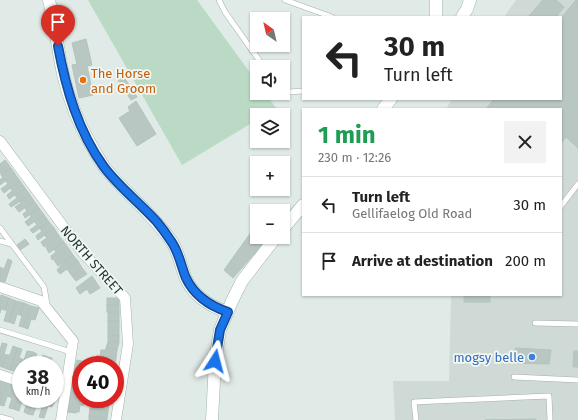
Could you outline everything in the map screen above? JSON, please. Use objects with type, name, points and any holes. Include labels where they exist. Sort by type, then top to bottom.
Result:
[{"type":"street","points":[[49,0],[63,75],[69,97],[80,126],[104,167],[158,222],[173,244],[186,279],[196,294],[206,302],[228,312]]},
{"type":"street","points":[[436,0],[436,16]]},
{"type":"street","points":[[463,16],[470,0]]},
{"type":"street","points":[[384,108],[390,100]]},
{"type":"street","name":"NORTH STREET","points":[[0,141],[83,253],[125,298],[128,344],[116,420]]},
{"type":"street","points":[[290,221],[302,206]]},
{"type":"street","points":[[212,420],[215,361],[220,330],[242,281],[271,244]]},
{"type":"street","points":[[0,287],[41,301],[73,341],[64,379]]},
{"type":"street","points":[[0,375],[12,379]]},
{"type":"street","points":[[61,408],[61,420]]},
{"type":"lane","points":[[219,0],[225,12],[259,60]]},
{"type":"lane","points":[[285,0],[329,16]]},
{"type":"lane","points":[[290,92],[302,90]]},
{"type":"lane","points":[[562,205],[578,184]]},
{"type":"lane","points":[[0,228],[44,287],[48,310]]},
{"type":"lane","points":[[0,241],[11,244]]},
{"type":"lane","points":[[534,324],[578,324]]},
{"type":"lane","points":[[0,330],[71,352]]},
{"type":"lane","points":[[514,377],[578,380]]},
{"type":"lane","points":[[416,420],[414,402],[549,396],[550,420]]},
{"type":"lane","points":[[0,417],[11,420]]},
{"type":"shaded area","points":[[516,0],[578,0],[578,420],[395,420],[393,381],[449,381],[451,296],[562,296],[562,108],[447,108],[451,100],[562,100],[562,16],[505,16]]},
{"type":"green space","points":[[88,0],[197,0],[250,72],[250,100],[270,100],[276,108],[250,108],[250,124],[182,165]]},
{"type":"building","points":[[543,0],[556,0],[564,7],[557,16],[529,16]]},
{"type":"building","points":[[576,0],[578,0],[578,148],[566,137],[562,142],[562,108],[487,108],[493,100],[562,100],[562,17]]},
{"type":"building","name":"The Horse and Groom","points":[[86,39],[92,65],[87,66],[93,95],[79,98],[72,65],[77,64],[72,43]]},
{"type":"building","points":[[124,77],[137,97],[131,100],[118,80]]},
{"type":"building","points":[[136,101],[156,134],[137,146],[119,118],[130,111],[128,107]]},
{"type":"building","points":[[5,160],[11,168],[1,175],[0,164]]},
{"type":"building","points":[[11,168],[15,174],[0,185],[0,180],[3,177],[1,175]]},
{"type":"building","points":[[15,174],[20,181],[4,193],[1,189],[8,184],[6,181]]},
{"type":"building","points":[[20,181],[25,188],[9,199],[7,195],[12,191],[11,188]]},
{"type":"building","points":[[25,188],[30,195],[11,207],[9,204],[17,198],[15,195]]},
{"type":"building","points":[[30,195],[34,201],[19,212],[15,207],[21,203],[20,201]]},
{"type":"building","points":[[34,201],[39,208],[25,218],[23,214],[27,211],[25,208]]},
{"type":"building","points":[[39,208],[44,215],[28,226],[25,222],[31,217],[30,215]]},
{"type":"building","points":[[44,215],[49,222],[33,233],[30,230],[37,225],[35,222]]},
{"type":"building","points":[[49,222],[54,228],[38,240],[36,236],[42,231],[39,228]]},
{"type":"building","points":[[54,228],[59,236],[44,247],[41,242],[47,238],[44,235]]},
{"type":"building","points":[[250,234],[250,244],[263,244],[233,278],[224,270]]},
{"type":"building","points":[[59,236],[64,242],[49,253],[46,247]]},
{"type":"building","points":[[25,239],[29,244],[20,250],[17,245]]},
{"type":"building","points":[[64,242],[69,249],[52,260],[51,256],[56,252],[54,249]]},
{"type":"building","points":[[69,249],[73,255],[58,266],[54,260]]},
{"type":"building","points":[[73,255],[78,261],[60,274],[57,270]]},
{"type":"building","points":[[8,259],[12,261],[5,282],[0,281],[0,267],[4,269]]},
{"type":"building","points":[[78,261],[82,268],[72,276],[67,269]]},
{"type":"building","points":[[82,268],[87,274],[76,281],[72,276]]},
{"type":"building","points":[[92,276],[100,288],[90,294],[87,289],[80,294],[76,288]]},
{"type":"building","points":[[1,295],[9,298],[5,310],[1,309],[0,313],[0,299]]},
{"type":"building","points":[[464,296],[490,296],[490,302],[464,302]]},
{"type":"building","points":[[9,298],[16,301],[9,322],[4,321],[7,311],[5,310]]},
{"type":"building","points":[[107,298],[119,298],[119,305],[107,305]]},
{"type":"building","points":[[16,301],[24,303],[20,315],[17,314],[14,324],[9,322]]},
{"type":"building","points":[[24,303],[31,306],[23,327],[19,326],[22,316],[20,315]]},
{"type":"building","points":[[107,305],[119,305],[119,312],[107,312]]},
{"type":"building","points":[[31,306],[39,308],[35,320],[31,319],[28,329],[23,327]]},
{"type":"building","points":[[108,312],[119,312],[119,321],[108,321]]},
{"type":"building","points":[[108,321],[119,321],[119,336],[108,336]]},
{"type":"building","points":[[108,336],[119,336],[119,342],[108,342]]},
{"type":"building","points":[[108,342],[119,342],[117,350],[106,348]]},
{"type":"building","points":[[2,343],[7,344],[4,354],[7,355],[2,367],[0,366],[0,350]]},
{"type":"building","points":[[13,346],[18,348],[15,356],[12,356],[12,364],[10,370],[2,367],[7,355],[10,355]]},
{"type":"building","points":[[18,348],[22,349],[20,356],[15,356]]},
{"type":"building","points":[[106,348],[117,350],[116,356],[100,356],[101,350],[106,350]]},
{"type":"building","name":"mogsy belle","points":[[515,348],[551,350],[549,364],[515,363]]},
{"type":"building","points":[[27,351],[33,352],[32,356],[25,356]]},
{"type":"building","points":[[574,351],[578,351],[578,367],[573,367]]},
{"type":"building","points":[[33,352],[37,354],[36,356],[32,356]]},
{"type":"building","points":[[0,380],[7,382],[0,402]]},
{"type":"building","points":[[7,382],[12,383],[12,392],[10,397],[7,396],[4,406],[0,405]]},
{"type":"building","points":[[71,386],[72,386],[72,397],[70,397]]},
{"type":"building","points":[[70,397],[72,397],[72,408],[80,408],[79,412],[67,412]]},
{"type":"building","points":[[12,398],[12,408],[14,408],[14,409],[9,408]]},
{"type":"building","points":[[14,408],[20,408],[19,411]]},
{"type":"building","points":[[25,408],[30,408],[28,414],[24,412]]},
{"type":"building","points":[[30,408],[35,408],[33,415],[28,414]]},
{"type":"building","points":[[42,408],[47,408],[44,418],[39,417]]},
{"type":"building","points":[[90,408],[108,408],[108,411]]},
{"type":"building","points":[[90,408],[108,411],[107,418],[89,416]]},
{"type":"building","points":[[89,416],[107,418],[107,420],[89,420]]},
{"type":"building","points":[[536,419],[536,420],[485,420]]},
{"type":"place","name":"The Horse and Groom","points":[[83,80]]},
{"type":"place","name":"mogsy belle","points":[[532,357]]},
{"type":"route","points":[[58,46],[63,75],[69,97],[80,126],[104,167],[158,222],[173,244],[186,279],[196,294],[206,302],[228,312],[220,330],[215,361]]}]
